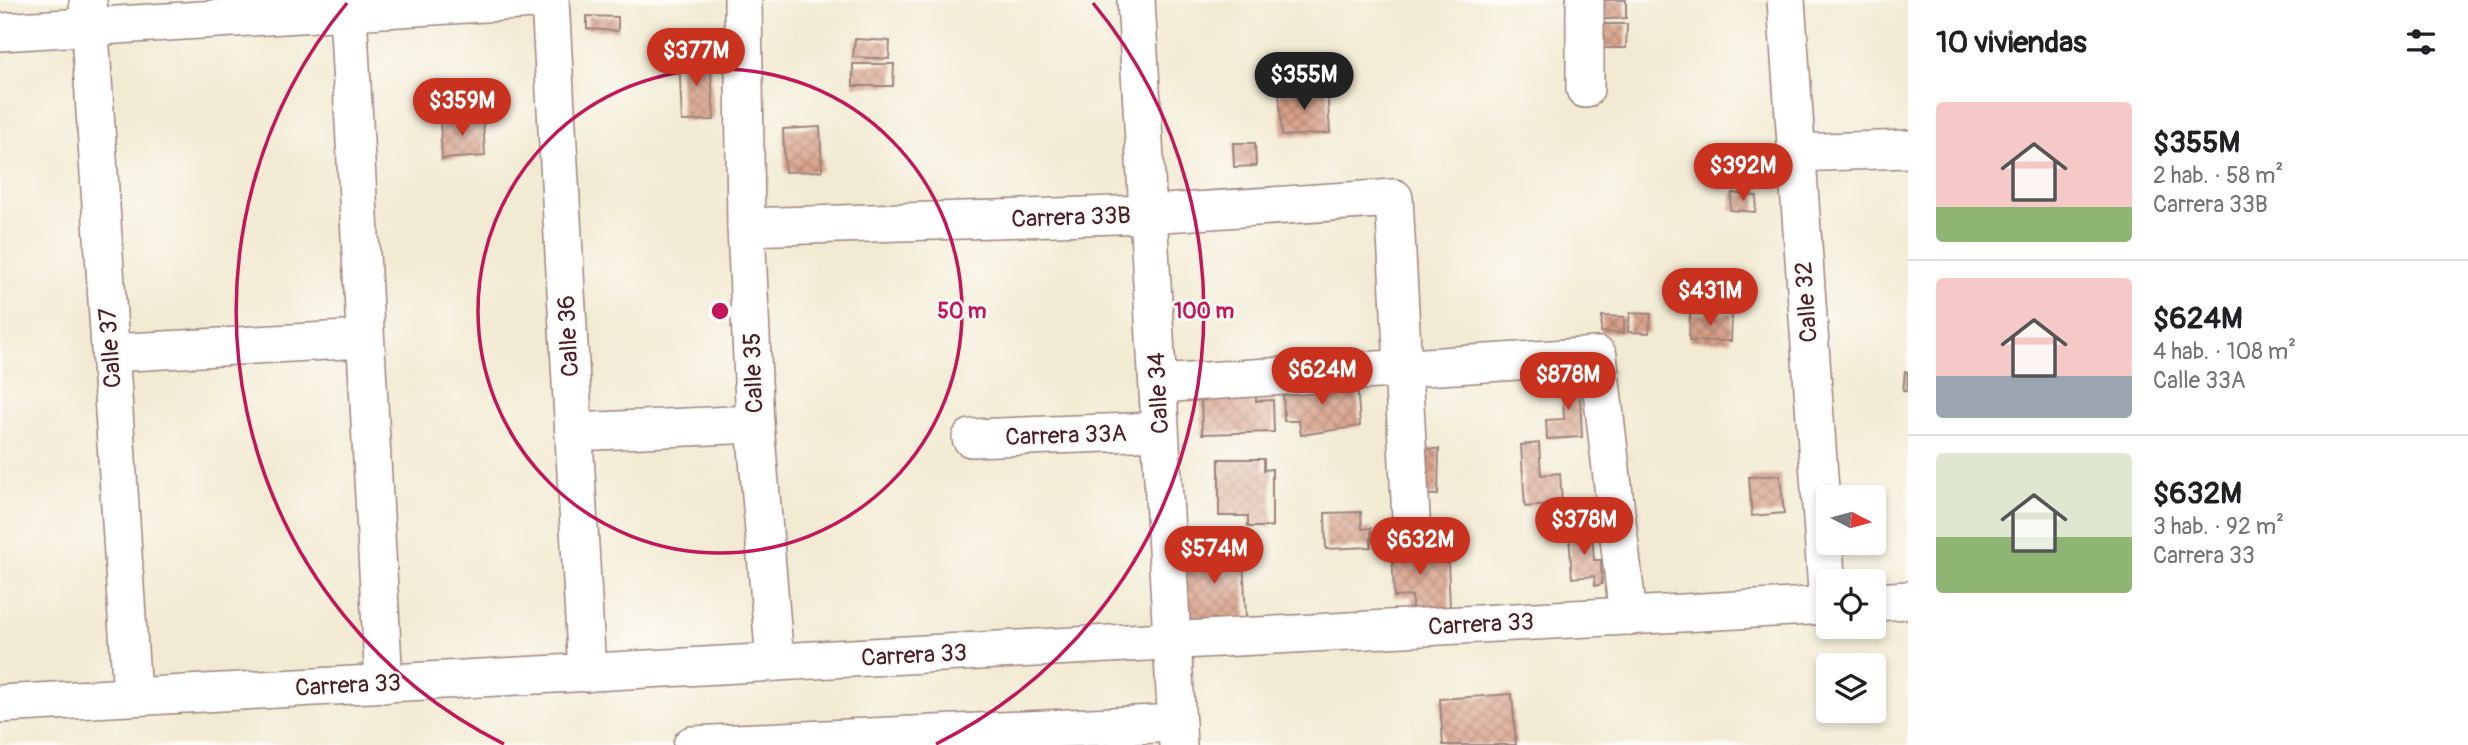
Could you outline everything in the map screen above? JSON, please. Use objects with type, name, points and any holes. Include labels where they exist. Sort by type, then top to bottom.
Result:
[{"type":"street","points":[[0,32],[89,13],[348,11],[536,0]]},
{"type":"street","name":"Calle 36","points":[[550,0],[587,673]]},
{"type":"street","name":"Calle 35","points":[[743,0],[746,228],[755,424],[775,662]]},
{"type":"street","name":"Calle 34","points":[[1136,0],[1178,734]]},
{"type":"street","points":[[1585,0],[1586,89]]},
{"type":"street","name":"Calle 32","points":[[1786,0],[1825,569]]},
{"type":"street","points":[[348,11],[384,684]]},
{"type":"street","name":"Calle 37","points":[[89,13],[132,696]]},
{"type":"street","points":[[1795,153],[1908,149]]},
{"type":"street","name":"Carrera 33B","points":[[746,228],[1148,214],[1394,198],[1404,369]]},
{"type":"street","points":[[111,353],[364,339]]},
{"type":"street","points":[[1158,384],[1598,356],[1628,615]]},
{"type":"street","points":[[1404,369],[1411,518]]},
{"type":"street","points":[[574,432],[755,424]]},
{"type":"street","name":"Carrera 33A","points":[[971,438],[1160,431]]},
{"type":"street","points":[[1886,601],[1908,600]]},
{"type":"street","name":"Carrera 33","points":[[0,704],[1816,606]]},
{"type":"street","points":[[692,745],[1178,734]]},
{"type":"building","points":[[1589,0],[1626,0],[1626,18],[1590,20]]},
{"type":"building","points":[[587,16],[618,17],[618,31],[587,29]]},
{"type":"building","points":[[1596,24],[1627,24],[1626,48],[1596,48]]},
{"type":"building","points":[[855,39],[890,41],[889,59],[853,57]]},
{"type":"building","points":[[710,55],[714,120],[682,121],[679,57]]},
{"type":"building","points":[[853,64],[894,64],[893,86],[853,86]]},
{"type":"building","points":[[1327,89],[1330,133],[1282,136],[1279,92]]},
{"type":"building","points":[[483,117],[485,156],[442,159],[440,120]]},
{"type":"building","points":[[820,127],[822,171],[785,172],[783,129]]},
{"type":"building","points":[[1233,143],[1255,143],[1256,166],[1234,167]]},
{"type":"building","points":[[1732,193],[1757,196],[1755,212],[1730,210]]},
{"type":"building","points":[[1630,313],[1651,314],[1649,333],[1628,332]]},
{"type":"building","points":[[1690,314],[1732,314],[1731,341],[1689,341]]},
{"type":"building","points":[[1602,316],[1624,317],[1624,333],[1601,332]]},
{"type":"building","points":[[1905,372],[1908,372],[1908,391],[1903,391]]},
{"type":"building","points":[[1579,374],[1582,437],[1547,439],[1546,420],[1564,419],[1562,375]]},
{"type":"building","points":[[1357,382],[1360,426],[1301,435],[1299,421],[1284,421],[1283,386]]},
{"type":"building","points":[[1256,390],[1256,401],[1273,400],[1274,432],[1202,434],[1201,398]]},
{"type":"building","points":[[1539,443],[1541,475],[1560,473],[1562,504],[1525,507],[1521,445]]},
{"type":"building","points":[[1404,448],[1439,449],[1438,495],[1403,494]]},
{"type":"building","points":[[1219,459],[1264,459],[1264,470],[1272,469],[1272,527],[1248,527],[1248,516],[1219,516]]},
{"type":"building","points":[[1780,475],[1784,513],[1752,516],[1749,477]]},
{"type":"building","points":[[1361,512],[1362,529],[1371,528],[1371,547],[1326,549],[1325,513]]},
{"type":"building","points":[[1592,531],[1594,560],[1601,560],[1602,584],[1595,586],[1594,576],[1572,578],[1569,533]]},
{"type":"building","points":[[1427,542],[1428,562],[1448,560],[1450,609],[1412,611],[1412,596],[1394,597],[1392,544]]},
{"type":"building","points":[[1226,549],[1227,558],[1243,557],[1246,618],[1188,621],[1184,552]]},
{"type":"building","points":[[1512,694],[1516,745],[1443,745],[1440,699]]}]
